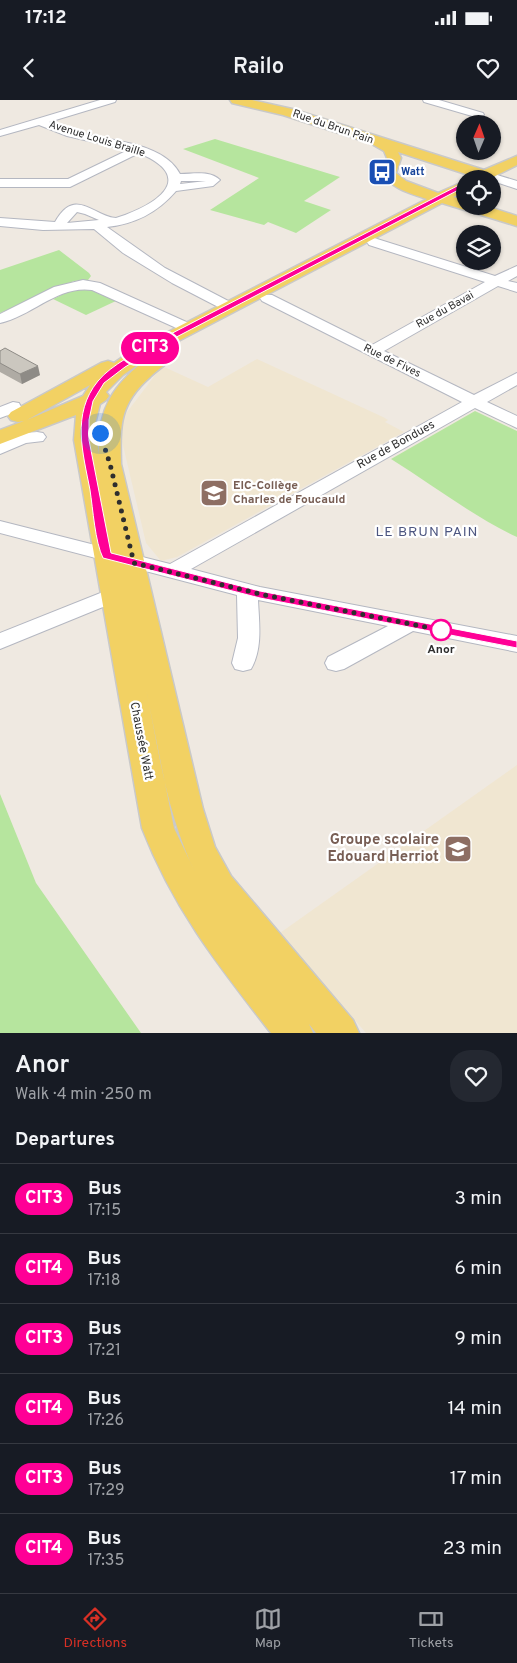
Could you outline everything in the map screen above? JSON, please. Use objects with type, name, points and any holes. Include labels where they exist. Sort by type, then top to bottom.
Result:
[{"type":"main road","name":"Rue du Brun Pain","points":[[236,100],[287,112],[375,140],[390,149],[394,158]]},
{"type":"main road","points":[[375,140],[464,170]]},
{"type":"main road","points":[[414,153],[400,154],[394,158],[389,173],[393,180],[456,200]]},
{"type":"main road","points":[[501,170],[517,160]]},
{"type":"main road","points":[[501,174],[517,169]]},
{"type":"main road","name":"Chaussée Watt","points":[[340,1033],[229,899],[205,861],[187,810],[120,559],[85,440],[85,406],[98,385],[106,377],[160,342],[194,330],[267,298],[456,200]]},
{"type":"main road","name":"Chaussée Watt","points":[[85,406],[155,355],[229,307],[456,200]]},
{"type":"main road","points":[[501,214],[517,221]]},
{"type":"main road","name":"Chaussée Watt","points":[[194,330],[136,378],[114,411],[110,424],[110,464],[120,559],[114,595],[154,810],[171,863],[200,912],[294,1033]]},
{"type":"main road","points":[[0,426],[118,362],[160,342]]},
{"type":"main road","points":[[35,408],[60,404],[85,406]]},
{"type":"main road","points":[[0,439],[85,406]]},
{"type":"main road","name":"Chaussée Watt","points":[[85,406],[99,427],[110,464]]},
{"type":"main road","points":[[0,439],[49,428],[76,432],[85,440]]},
{"type":"street","points":[[428,100],[479,115]]},
{"type":"street","points":[[0,133],[102,101]]},
{"type":"street","name":"Avenue Louis Braille","points":[[0,222],[59,226],[96,225],[113,222],[153,208],[166,197],[174,183],[172,170],[164,162],[137,150],[70,133],[39,122]]},
{"type":"street","points":[[0,183],[73,183],[83,176],[137,150]]},
{"type":"street","points":[[501,181],[517,185]]},
{"type":"street","points":[[59,226],[67,211],[74,208],[85,209],[113,222]]},
{"type":"street","points":[[96,225],[139,259],[174,280],[229,307]]},
{"type":"street","points":[[374,242],[517,288]]},
{"type":"street","name":"Rue du Bavai","points":[[372,351],[517,270]]},
{"type":"street","points":[[0,319],[68,286],[86,284],[96,286],[194,330]]},
{"type":"street","name":"Rue de Fives","points":[[267,298],[517,423]]},
{"type":"street","name":"Rue de Bondues","points":[[171,572],[517,378]]},
{"type":"street","points":[[0,449],[22,438],[37,437]]},
{"type":"street","points":[[0,527],[247,591],[517,644]]},
{"type":"street","points":[[243,663],[249,638],[247,591]]},
{"type":"street","points":[[0,641],[114,595]]},
{"type":"street","points":[[336,663],[409,624]]},
{"type":"shaded area","name":"EIC-Collège Charles de Foucauld","points":[[257,359],[383,417],[388,420],[385,422],[404,432],[177,557],[161,561],[146,543],[118,424],[162,366],[208,387]]},
{"type":"shaded area","name":"Groupe scolaire Edouard Herriot","points":[[517,765],[517,1033],[366,1033],[280,933]]},
{"type":"green space","points":[[215,139],[340,177],[304,201],[331,210],[296,233],[268,222],[264,225],[210,210],[259,178],[183,149]]},
{"type":"green space","points":[[59,250],[89,273],[91,276],[88,280],[74,281],[0,313],[0,270]]},
{"type":"green space","points":[[78,287],[93,288],[118,300],[86,315],[53,299]]},
{"type":"green space","points":[[475,411],[517,431],[517,537],[468,510],[391,459]]},
{"type":"green space","points":[[0,794],[36,883],[141,1033],[0,1033]]},
{"type":"building","points":[[5,348],[38,366],[20,374],[0,363],[0,351]]},
{"type":"bus line","name":"CIT3","points":[[456,190],[160,342],[122,365],[101,382],[89,401],[84,420],[85,440],[106,555],[260,594],[517,644]]},
{"type":"place","name":"Watt","points":[[382,172]]},
{"type":"place","name":"EIC-Collège Charles de Foucauld","points":[[214,493]]},
{"type":"place","name":"Anor","points":[[441,630]]},
{"type":"place","name":"Groupe scolaire Edouard Herriot","points":[[458,849]]},
{"type":"district","name":"LE BRUN PAIN","points":[[427,532]]},
{"type":"route","points":[[100,433],[110,464],[134,563],[260,594],[441,630]]}]
